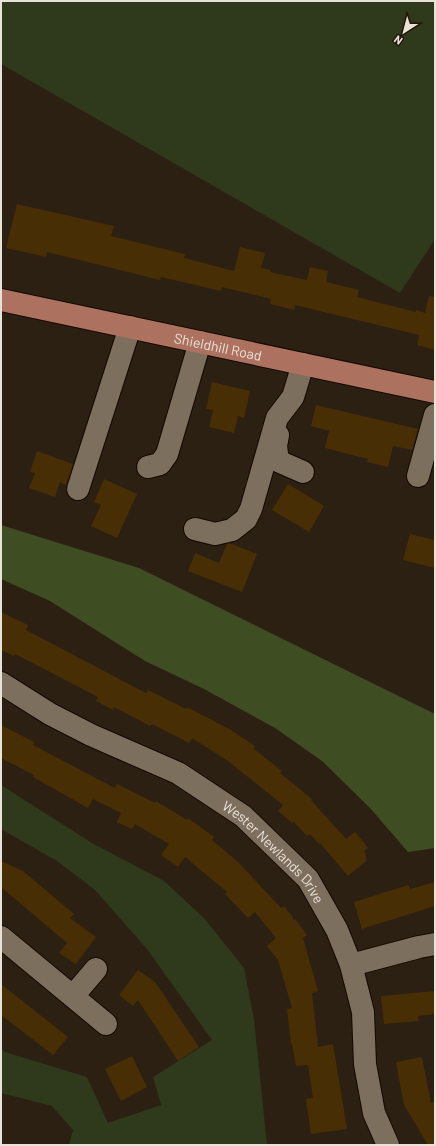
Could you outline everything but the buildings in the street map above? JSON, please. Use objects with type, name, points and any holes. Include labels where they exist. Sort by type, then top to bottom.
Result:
[{"type":"main road","name":"Shieldhill Road","points":[[1,300],[435,392]]},
{"type":"street","points":[[78,489],[130,327]]},
{"type":"street","points":[[148,467],[160,464],[167,454],[200,342]]},
{"type":"street","points":[[303,472],[278,461],[276,446],[279,430],[303,392],[308,365]]},
{"type":"street","points":[[196,529],[215,534],[232,530],[246,519],[251,509],[277,418],[293,397],[308,365]]},
{"type":"street","points":[[418,476],[435,415]]},
{"type":"street","name":"Wester Newlands Drive","points":[[1,683],[50,714],[91,735],[178,773],[243,816],[308,879],[336,930],[351,965],[363,1012],[365,1064],[374,1112],[388,1145]]},
{"type":"street","points":[[1,938],[106,1024]]},
{"type":"street","points":[[351,965],[435,944]]},
{"type":"street","points":[[72,996],[96,969]]},
{"type":"green space","points":[[1,1],[435,1],[435,239],[400,293],[1,64]]},
{"type":"green space","points":[[1,525],[139,568],[435,714],[435,848],[408,852],[370,808],[322,761],[275,728],[204,689],[145,661],[50,601],[1,579]]},
{"type":"green space","points":[[1,785],[92,843],[164,881],[204,918],[244,968],[254,1019],[267,1145],[69,1145],[73,1130],[52,1106],[1,1093],[1,1048],[5,1052],[87,1077],[108,1123],[161,1105],[153,1077],[212,1040],[147,949],[95,890],[57,861],[1,829]]}]
